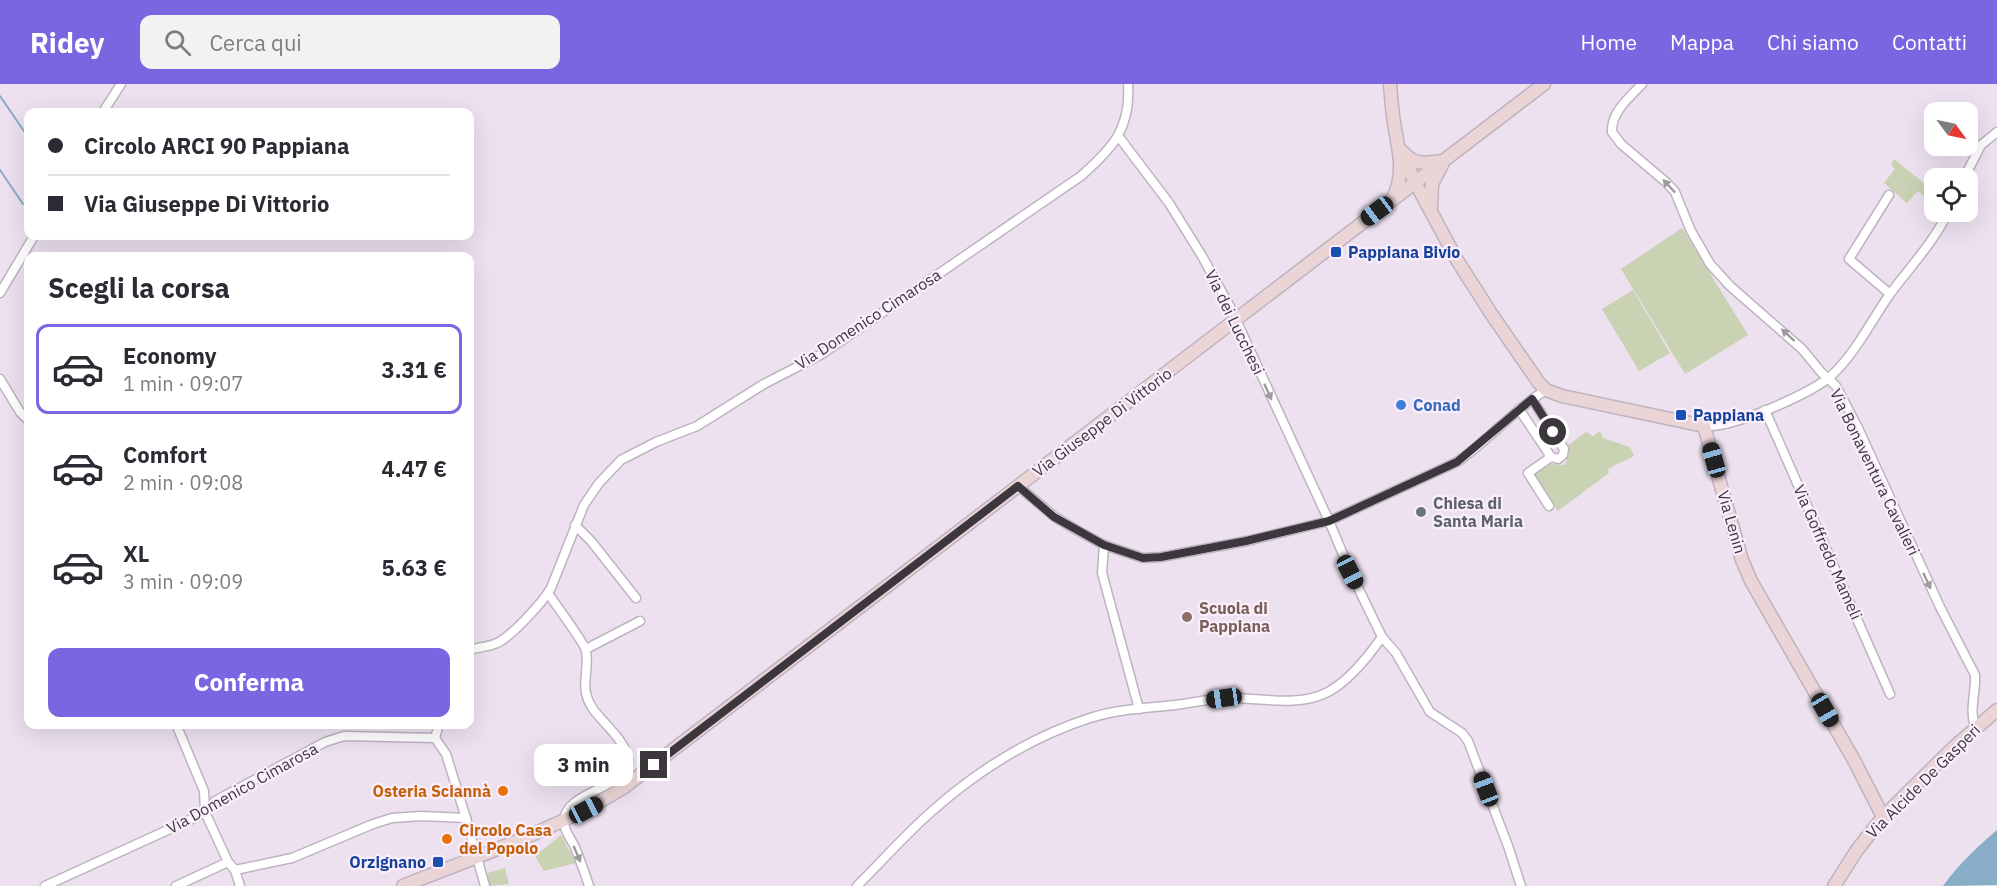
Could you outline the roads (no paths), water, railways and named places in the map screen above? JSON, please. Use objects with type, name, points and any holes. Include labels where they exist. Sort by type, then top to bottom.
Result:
[{"type":"street","points":[[106,108],[121,84]]},
{"type":"street","name":"Via Domenico Cimarosa","points":[[474,649],[491,646],[504,640],[548,593],[575,525],[590,495],[621,460],[656,442],[697,426],[764,384],[822,354],[1073,182],[1105,154],[1119,136],[1126,110],[1128,84]]},
{"type":"street","points":[[1390,84],[1394,125],[1400,148],[1415,182],[1457,260],[1539,383],[1546,390],[1562,396],[1704,426],[1724,426],[1766,410],[1828,378],[1843,363],[1943,222]]},
{"type":"street","name":"Via Giuseppe Di Vittorio","points":[[410,885],[564,822],[636,779],[1544,84]]},
{"type":"street","name":"Via Bonaventura Cavalieri","points":[[1642,84],[1621,106],[1614,118],[1612,132],[1615,138],[1675,192],[1691,231],[1710,264],[1802,349],[1836,386],[1846,403],[1912,549],[1975,675],[1976,687],[1971,712],[1976,727]]},
{"type":"street","points":[[1969,168],[1981,145],[1997,132]]},
{"type":"street","name":"Via dei Lucchesi","points":[[1119,136],[1182,223],[1230,307],[1329,521],[1350,572],[1382,637],[1396,653],[1430,712],[1462,733],[1468,741],[1521,886]]},
{"type":"street","points":[[1400,148],[1408,158],[1418,164],[1444,161]]},
{"type":"street","points":[[1400,148],[1400,179],[1393,199],[1409,197],[1431,210]]},
{"type":"street","points":[[1431,210],[1432,184],[1444,161]]},
{"type":"street","points":[[1889,195],[1849,260],[1890,294]]},
{"type":"street","points":[[0,293],[31,240]]},
{"type":"street","points":[[0,379],[24,416]]},
{"type":"street","points":[[1018,486],[1054,517],[1104,545],[1143,558],[1161,557],[1246,541],[1329,521],[1457,462],[1519,409],[1546,390]]},
{"type":"street","points":[[1519,409],[1551,457],[1558,459],[1563,455],[1564,449],[1532,399]]},
{"type":"street","name":"Via Goffredo Mameli","points":[[1766,410],[1890,694]]},
{"type":"street","name":"Via Lenin","points":[[1704,426],[1750,581],[1855,762],[1883,817]]},
{"type":"street","points":[[1549,506],[1528,473],[1551,457]]},
{"type":"street","points":[[575,525],[591,541],[636,598]]},
{"type":"street","points":[[1104,545],[1102,573],[1139,709]]},
{"type":"street","points":[[548,593],[586,649],[584,677],[586,697],[628,756],[628,763],[622,774],[571,805],[565,814],[564,822],[589,886]]},
{"type":"street","points":[[586,649],[640,621]]},
{"type":"street","points":[[857,886],[929,813],[1011,753],[1091,718],[1139,709],[1224,698],[1291,700],[1318,696],[1343,681],[1369,655],[1382,637]]},
{"type":"street","name":"Via Alcide De Gasperi","points":[[1834,886],[1857,850],[1883,817],[1976,727],[1997,710]]},
{"type":"street","points":[[178,729],[204,791],[205,812],[228,862],[235,870],[240,886]]},
{"type":"street","points":[[438,729],[435,738],[446,754],[485,886]]},
{"type":"street","name":"Via Domenico Cimarosa","points":[[45,886],[205,812],[215,801],[333,739],[344,736],[374,735],[435,738]]},
{"type":"street","points":[[235,870],[292,858],[392,818],[421,816],[466,818]]},
{"type":"street","points":[[176,886],[228,862]]},
{"type":"water","points":[[1997,830],[1997,885],[1943,886],[1968,856]]},
{"type":"waterway","points":[[0,96],[24,131]]},
{"type":"waterway","points":[[0,170],[23,204]]},
{"type":"place","name":"Pappiana Bivio","points":[[1336,252]]},
{"type":"place","name":"Conad","points":[[1401,405]]},
{"type":"place","name":"Pappiana","points":[[1681,415]]},
{"type":"place","name":"Chiesa di Santa Maria","points":[[1421,512]]},
{"type":"place","name":"Scuola di Pappiana","points":[[1187,617]]},
{"type":"place","name":"Osteria Sciannà","points":[[503,791]]},
{"type":"place","name":"Circolo Casa del Popolo","points":[[447,839]]},
{"type":"place","name":"Orzignano","points":[[438,862]]}]
